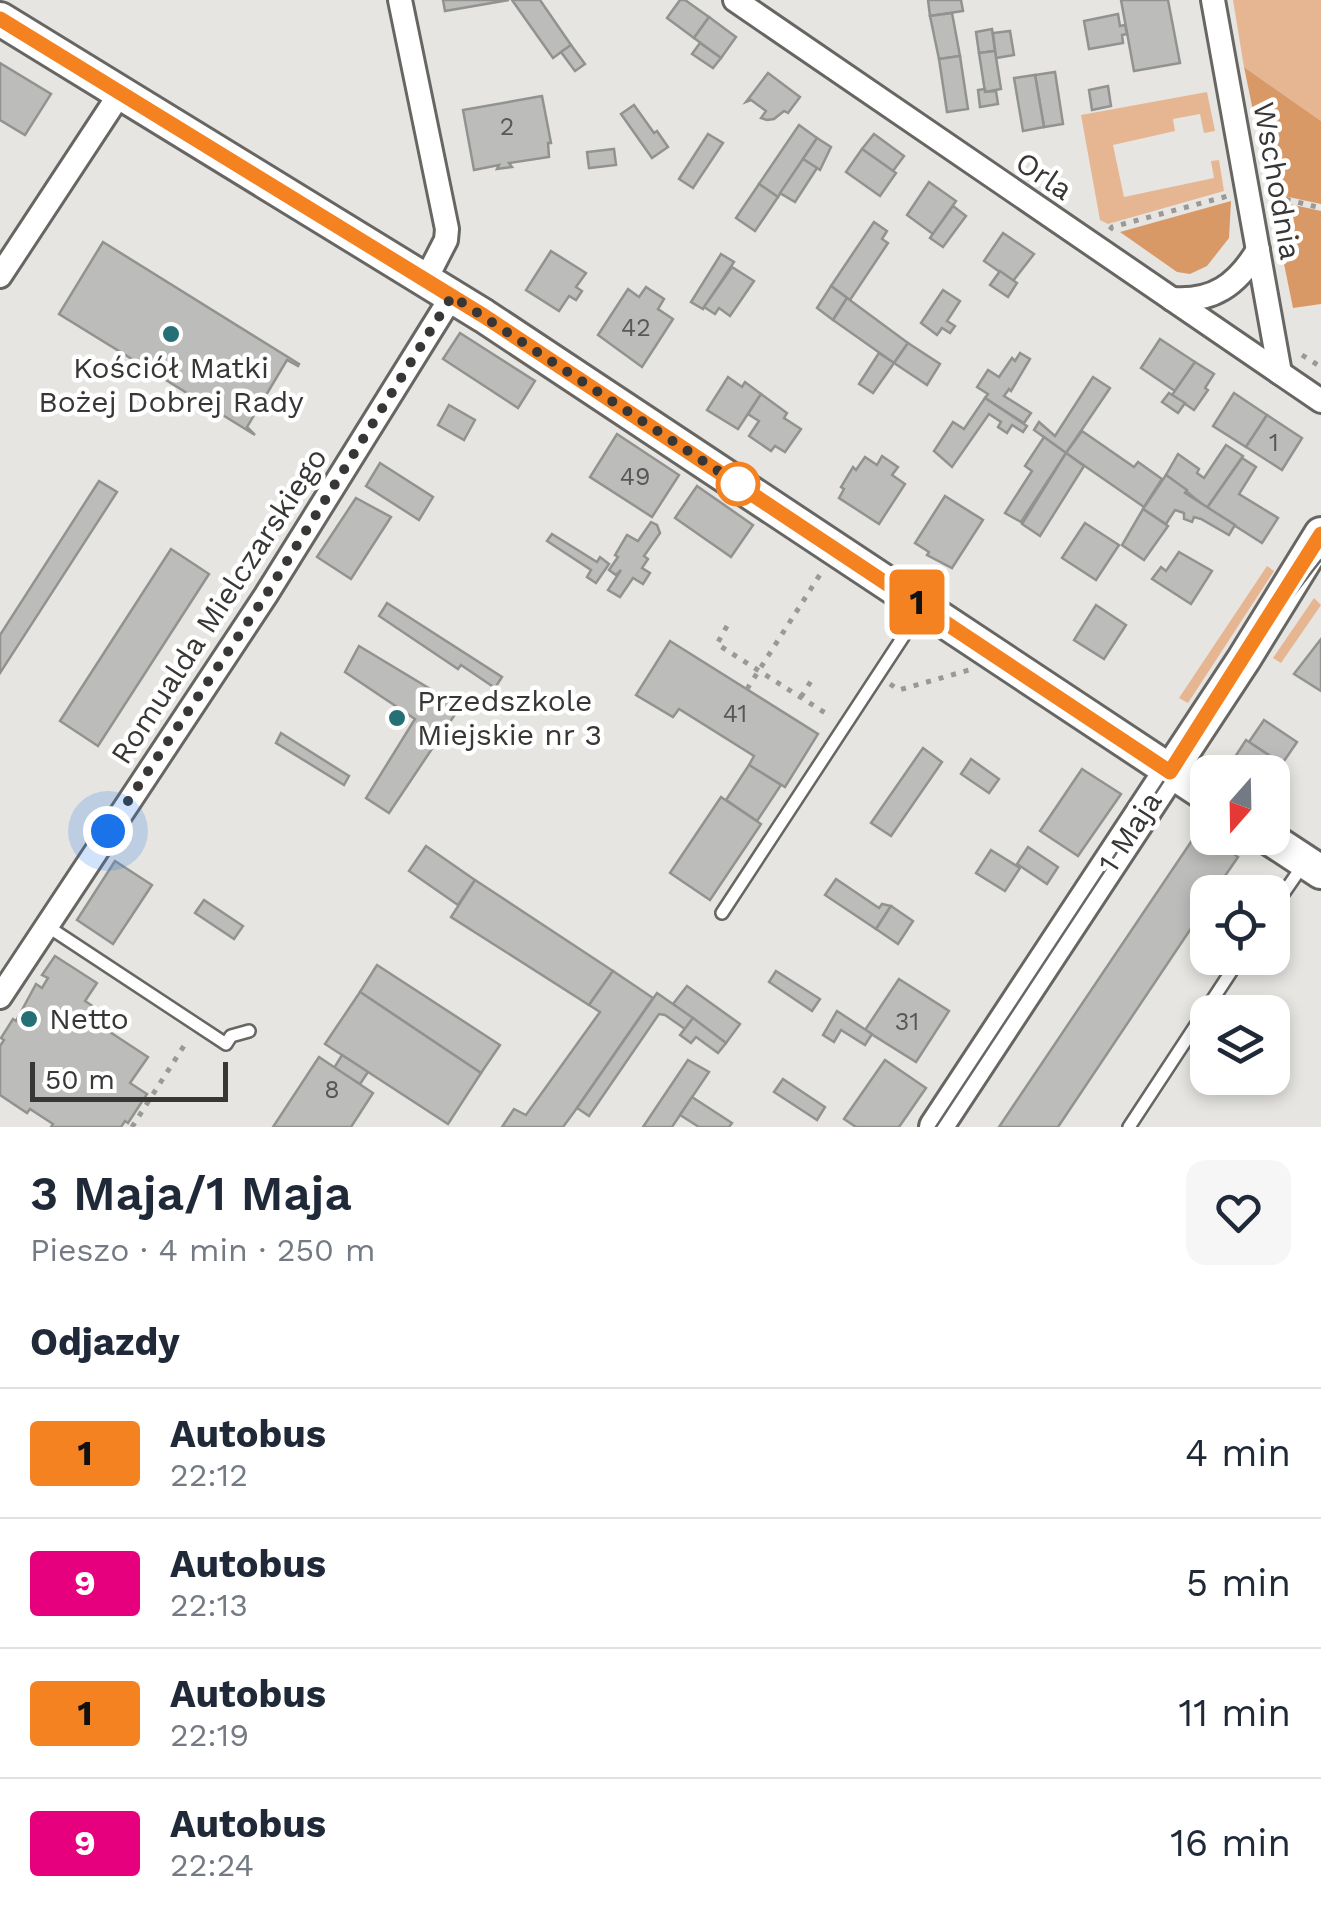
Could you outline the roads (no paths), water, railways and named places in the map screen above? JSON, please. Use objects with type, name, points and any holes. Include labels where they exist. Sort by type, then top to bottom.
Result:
[{"type":"main road","points":[[0,19],[438,288],[1190,785]]},
{"type":"main road","name":"1 Maja","points":[[936,1127],[1321,534]]},
{"type":"main road","points":[[1290,852],[1313,867]]},
{"type":"street","name":"Romualda Mielczarskiego","points":[[0,996],[266,595],[438,288],[440,254],[448,229],[400,0]]},
{"type":"street","name":"Orla","points":[[735,0],[1321,400]]},
{"type":"street","name":"Wschodnia","points":[[1213,0],[1280,372]]},
{"type":"street","points":[[0,276],[121,92]]},
{"type":"street","points":[[1172,299],[1198,300],[1222,291],[1240,276],[1258,250]]},
{"type":"lane","points":[[722,913],[923,606]]},
{"type":"lane","points":[[1290,891],[1313,867]]},
{"type":"lane","points":[[47,926],[226,1044],[231,1036],[250,1031]]},
{"type":"lane","points":[[1129,1127],[1229,975]]},
{"type":"tram line","points":[[936,1127],[1244,659],[1321,560]]},
{"type":"place","name":"Kościół Matki Bożej Dobrej Rady","points":[[171,334]]},
{"type":"place","name":"Przedszkole Miejskie nr 3","points":[[397,718]]},
{"type":"place","name":"Netto","points":[[29,1019]]}]
